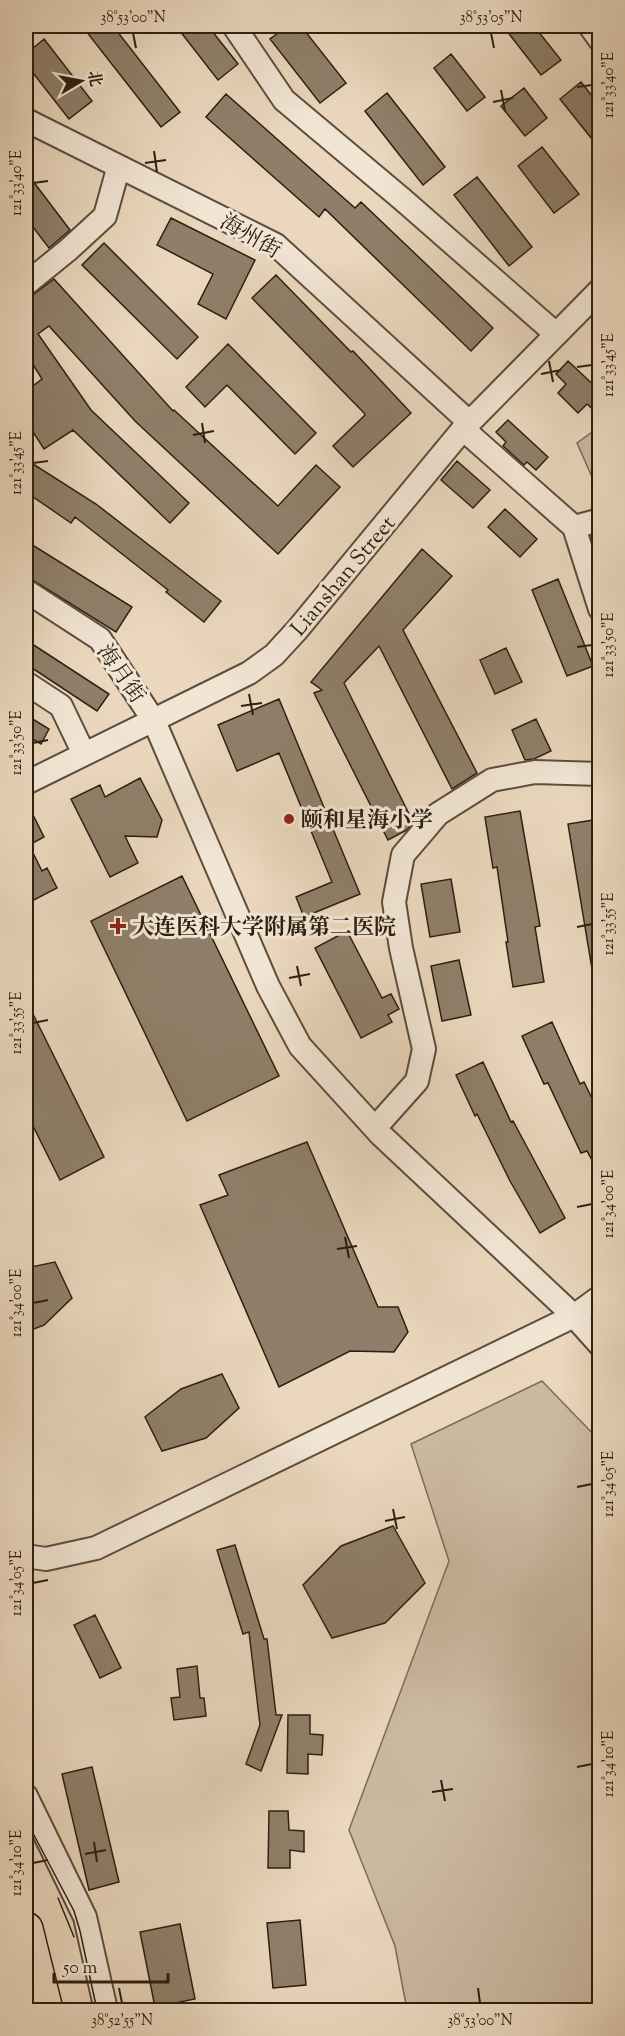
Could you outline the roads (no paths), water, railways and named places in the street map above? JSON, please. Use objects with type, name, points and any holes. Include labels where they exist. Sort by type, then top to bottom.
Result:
[{"type":"highway","points":[[26,1929],[46,2010]]},
{"type":"street","points":[[234,26],[284,99],[556,334]]},
{"type":"street","points":[[590,26],[600,40]]},
{"type":"street","name":"海州街","points":[[26,120],[276,245],[574,527]]},
{"type":"street","points":[[26,284],[105,216],[118,169]]},
{"type":"street","name":"Lianshan Street","points":[[26,783],[249,673],[274,655],[466,426],[600,290]]},
{"type":"street","points":[[600,520],[574,527],[600,609]]},
{"type":"street","name":"海月街","points":[[26,591],[100,639],[154,720],[268,986],[300,1046],[375,1128],[574,1316],[600,1345]]},
{"type":"street","points":[[26,683],[61,706],[84,754]]},
{"type":"street","points":[[375,1128],[417,1081],[424,1049],[401,948],[394,902],[403,855],[438,814],[492,780],[535,772],[600,774]]},
{"type":"street","points":[[26,1556],[46,1559],[96,1548],[574,1316],[600,1297]]},
{"type":"street","points":[[26,1796],[85,1917],[106,2010]]},
{"type":"tram line","points":[[26,1820],[74,1911],[97,2010]]},
{"type":"tram line","points":[[58,1898],[74,1937]]},
{"type":"place","name":"颐和星海小学","points":[[289,819]]},
{"type":"place","name":"大连医科大学附属第二医院","points":[[118,926]]}]
